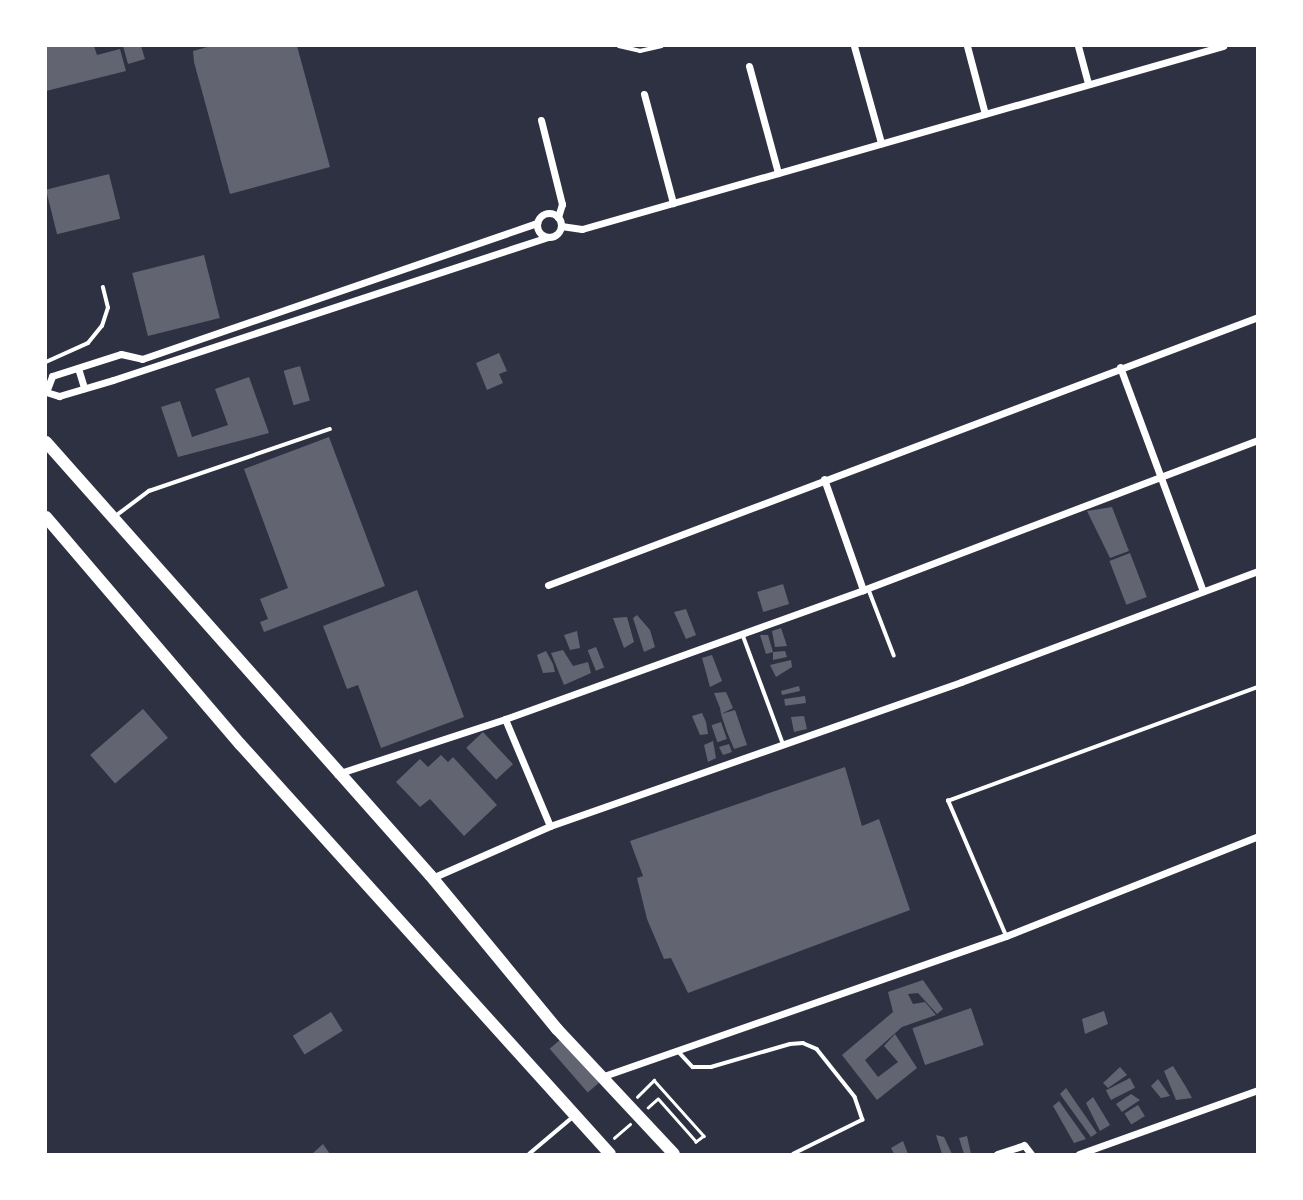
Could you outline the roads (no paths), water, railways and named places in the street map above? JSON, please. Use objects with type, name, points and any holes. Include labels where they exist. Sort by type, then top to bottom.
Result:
[{"type":"highway","points":[[46,442],[336,774],[432,878],[601,1077],[674,1154]]},
{"type":"highway","points":[[46,517],[240,744],[610,1154]]},
{"type":"street","points":[[854,46],[881,144]]},
{"type":"street","points":[[967,46],[985,114]]},
{"type":"street","points":[[1078,46],[1088,84]]},
{"type":"street","points":[[558,217],[545,213],[537,223],[142,359],[121,354],[52,376],[46,391],[59,396],[145,369],[548,237],[561,226],[582,229],[1088,84],[1192,50],[1223,46]]},
{"type":"street","points":[[750,66],[778,173]]},
{"type":"street","points":[[644,94],[673,203]]},
{"type":"street","points":[[541,120],[562,204],[558,217],[561,226]]},
{"type":"street","points":[[537,223],[539,232],[548,237]]},
{"type":"street","points":[[548,585],[1258,317]]},
{"type":"street","points":[[142,359],[145,369]]},
{"type":"street","points":[[1120,367],[1163,474],[1203,591]]},
{"type":"street","points":[[78,368],[85,388]]},
{"type":"street","points":[[336,774],[505,719],[865,589],[1258,440]]},
{"type":"street","points":[[824,479],[865,589]]},
{"type":"street","points":[[432,878],[550,826],[784,744],[1258,571]]},
{"type":"street","points":[[505,719],[550,826]]},
{"type":"street","points":[[601,1077],[676,1048],[1006,936],[1258,836]]},
{"type":"street","points":[[1079,1154],[1258,1090]]},
{"type":"street","points":[[997,1154],[1024,1145],[1031,1154]]},
{"type":"lane","points":[[620,46],[640,51],[661,46]]},
{"type":"lane","points":[[46,362],[88,343],[102,326],[108,308],[103,288]]},
{"type":"lane","points":[[113,519],[149,491],[330,429]]},
{"type":"lane","points":[[865,589],[894,655]]},
{"type":"lane","points":[[743,633],[784,744]]},
{"type":"lane","points":[[1006,936],[947,801],[1258,687]]},
{"type":"lane","points":[[676,1048],[693,1067],[711,1067],[790,1044],[803,1043],[817,1049],[855,1097],[863,1120],[858,1127],[794,1154]]},
{"type":"lane","points":[[529,1154],[575,1115]]}]
